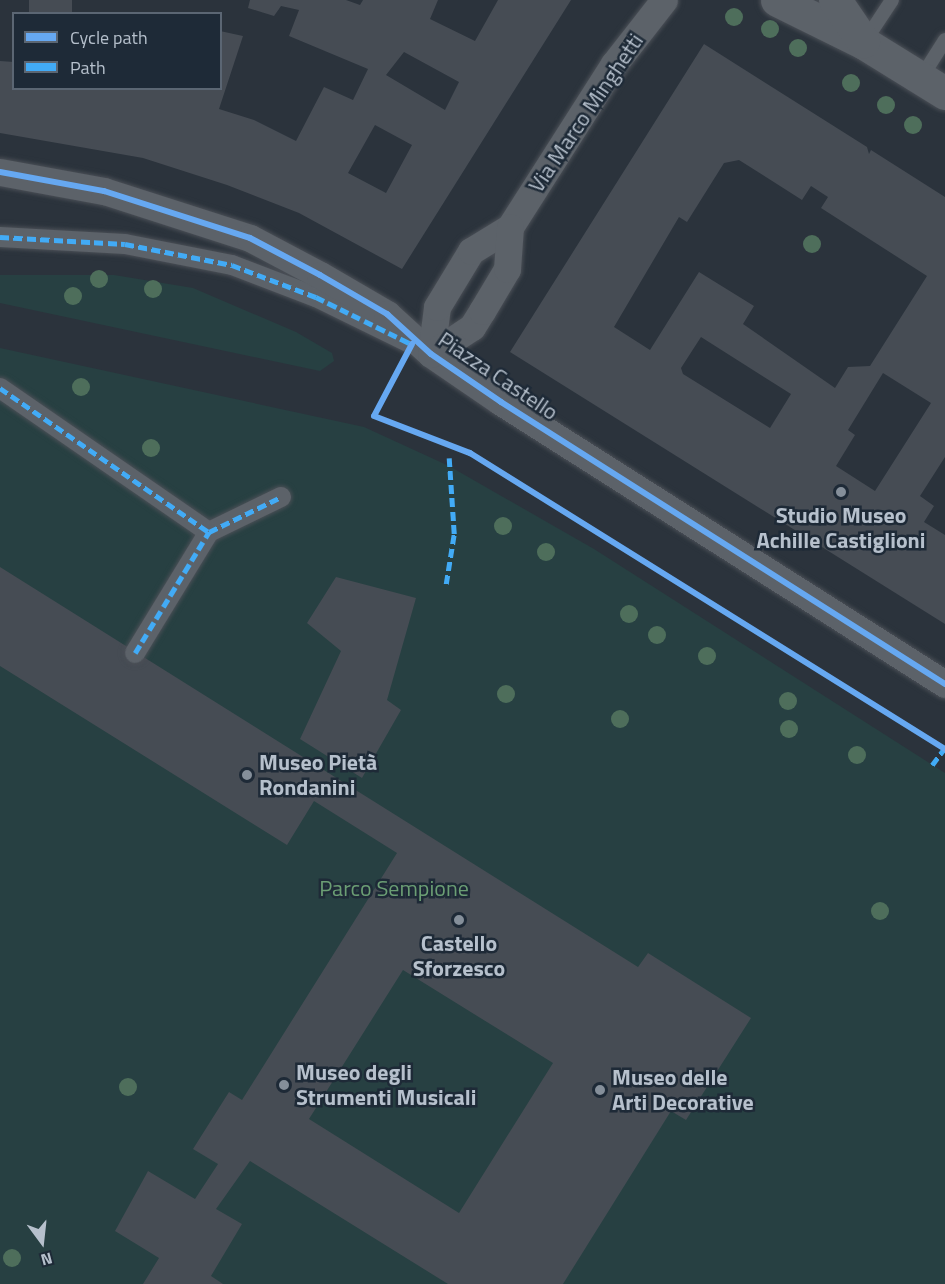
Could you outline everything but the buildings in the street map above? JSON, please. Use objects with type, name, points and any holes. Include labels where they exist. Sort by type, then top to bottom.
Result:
[{"type":"street","name":"Via Marco Minghetti","points":[[430,354],[437,307],[471,251],[510,227],[614,64],[664,0]]},
{"type":"street","points":[[777,0],[864,43],[933,86]]},
{"type":"street","points":[[835,0],[864,43]]},
{"type":"street","name":"Piazza Castello","points":[[0,172],[104,190],[250,238],[387,314],[430,354],[945,684]]},
{"type":"street","name":"Via Marco Minghetti","points":[[430,354],[472,327],[507,269],[510,227]]},
{"type":"street","points":[[0,237],[124,244],[232,266],[316,297],[430,354]]},
{"type":"street","points":[[0,388],[209,532]]},
{"type":"street","points":[[135,653],[209,532],[281,496]]},
{"type":"lane","points":[[864,43],[892,0]]},
{"type":"lane","points":[[933,86],[945,40]]},
{"type":"green space","points":[[0,275],[114,275],[193,288],[296,332],[332,353],[334,361],[320,371],[0,303]]},
{"type":"green space","name":"Parco Sempione","points":[[0,348],[364,427],[449,466],[594,549],[945,773],[945,1284],[0,1284]]},
{"type":"marked path","points":[[0,237],[125,244],[232,265],[316,297],[413,345]]},
{"type":"marked path","points":[[0,388],[209,532]]},
{"type":"marked path","points":[[446,584],[454,534],[449,458]]},
{"type":"marked path","points":[[209,532],[281,497]]},
{"type":"marked path","points":[[135,653],[209,532]]},
{"type":"marked path","points":[[932,765],[945,748]]},
{"type":"cycle path","points":[[0,172],[104,191],[250,238],[320,275],[387,314],[431,354],[501,402],[945,684]]},
{"type":"cycle path","points":[[412,344],[374,416],[470,453],[945,749]]},
{"type":"place","name":"Studio Museo Achille Castiglioni","points":[[841,492]]},
{"type":"place","name":"Museo Pietà Rondanini","points":[[247,775]]},
{"type":"place","name":"Castello Sforzesco","points":[[459,920]]},
{"type":"place","name":"Museo degli Strumenti Musicali","points":[[284,1085]]},
{"type":"place","name":"Museo delle Arti Decorative","points":[[600,1090]]}]
